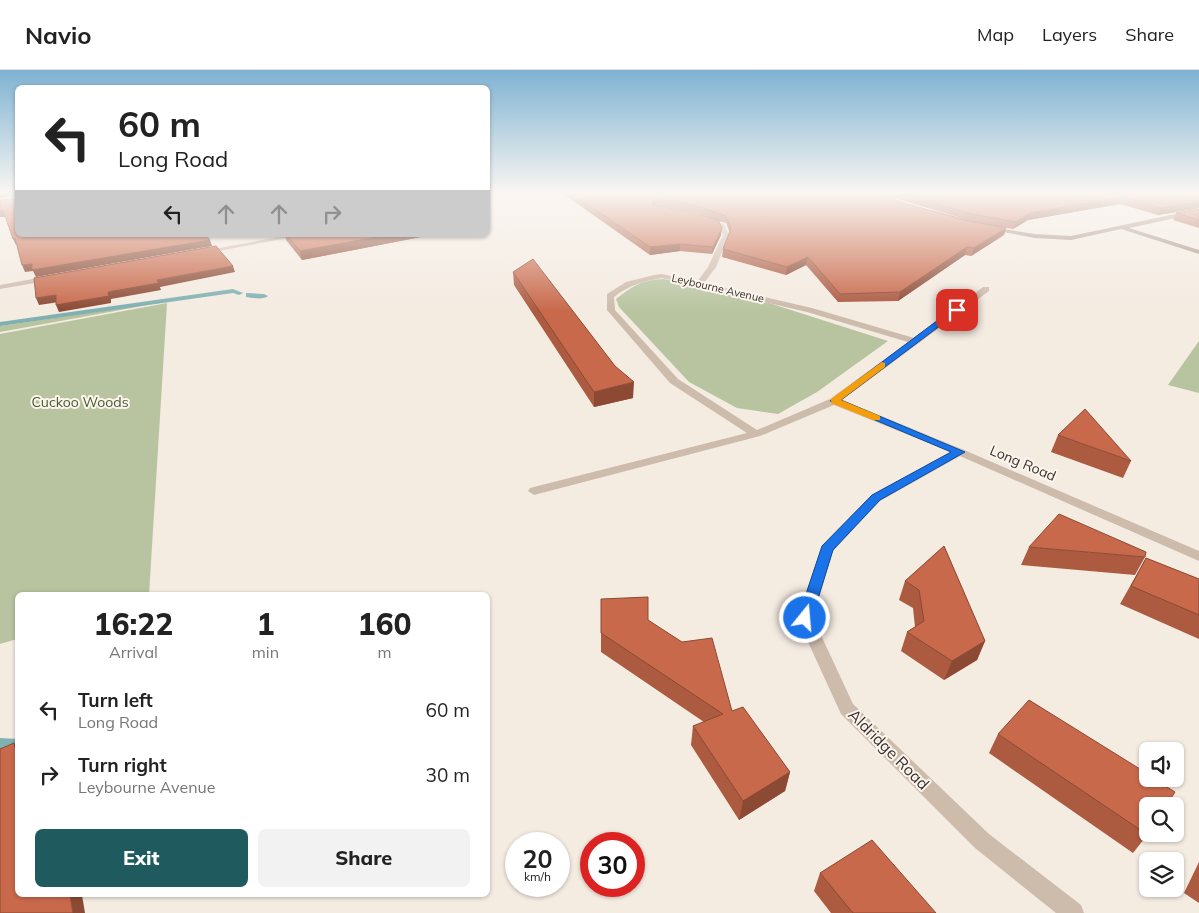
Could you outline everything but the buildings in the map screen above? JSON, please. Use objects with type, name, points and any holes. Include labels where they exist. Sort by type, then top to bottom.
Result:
[{"type":"street","points":[[700,284],[712,267],[726,235],[725,232]]},
{"type":"street","points":[[1008,232],[1062,238],[1096,232]]},
{"type":"street","points":[[1136,232],[1199,252]]},
{"type":"street","points":[[246,237],[252,243]]},
{"type":"street","points":[[196,253],[289,237]]},
{"type":"street","name":"Leybourne Avenue","points":[[756,434],[674,381],[611,310],[610,296],[624,284],[641,278],[662,276],[809,310],[914,341]]},
{"type":"street","points":[[0,287],[59,277]]},
{"type":"street","points":[[534,491],[756,434],[834,401],[986,289]]},
{"type":"street","name":"Long Road","points":[[834,401],[960,452],[1199,556]]},
{"type":"street","name":"Aldridge Road","points":[[960,452],[876,498],[827,549],[805,618],[847,709],[982,841],[1073,913]]},
{"type":"green space","points":[[664,279],[769,303],[888,341],[817,392],[778,414],[737,408],[689,382],[619,307],[616,299],[633,287],[643,282]]},
{"type":"green space","points":[[170,301],[0,332],[0,326]]},
{"type":"green space","name":"Cuckoo Woods","points":[[167,303],[149,592],[15,592],[15,640],[0,644],[0,334]]},
{"type":"green space","points":[[1199,341],[1199,393],[1168,385]]},
{"type":"waterway","points":[[0,324],[233,291],[239,293]]},
{"type":"waterway","points":[[249,295],[264,296]]},
{"type":"waterway","points":[[0,745],[15,746]]},
{"type":"slow traffic","points":[[876,418],[834,401],[882,365]]},
{"type":"route","points":[[805,618],[827,549],[876,498],[960,452],[834,401],[957,310]]}]
